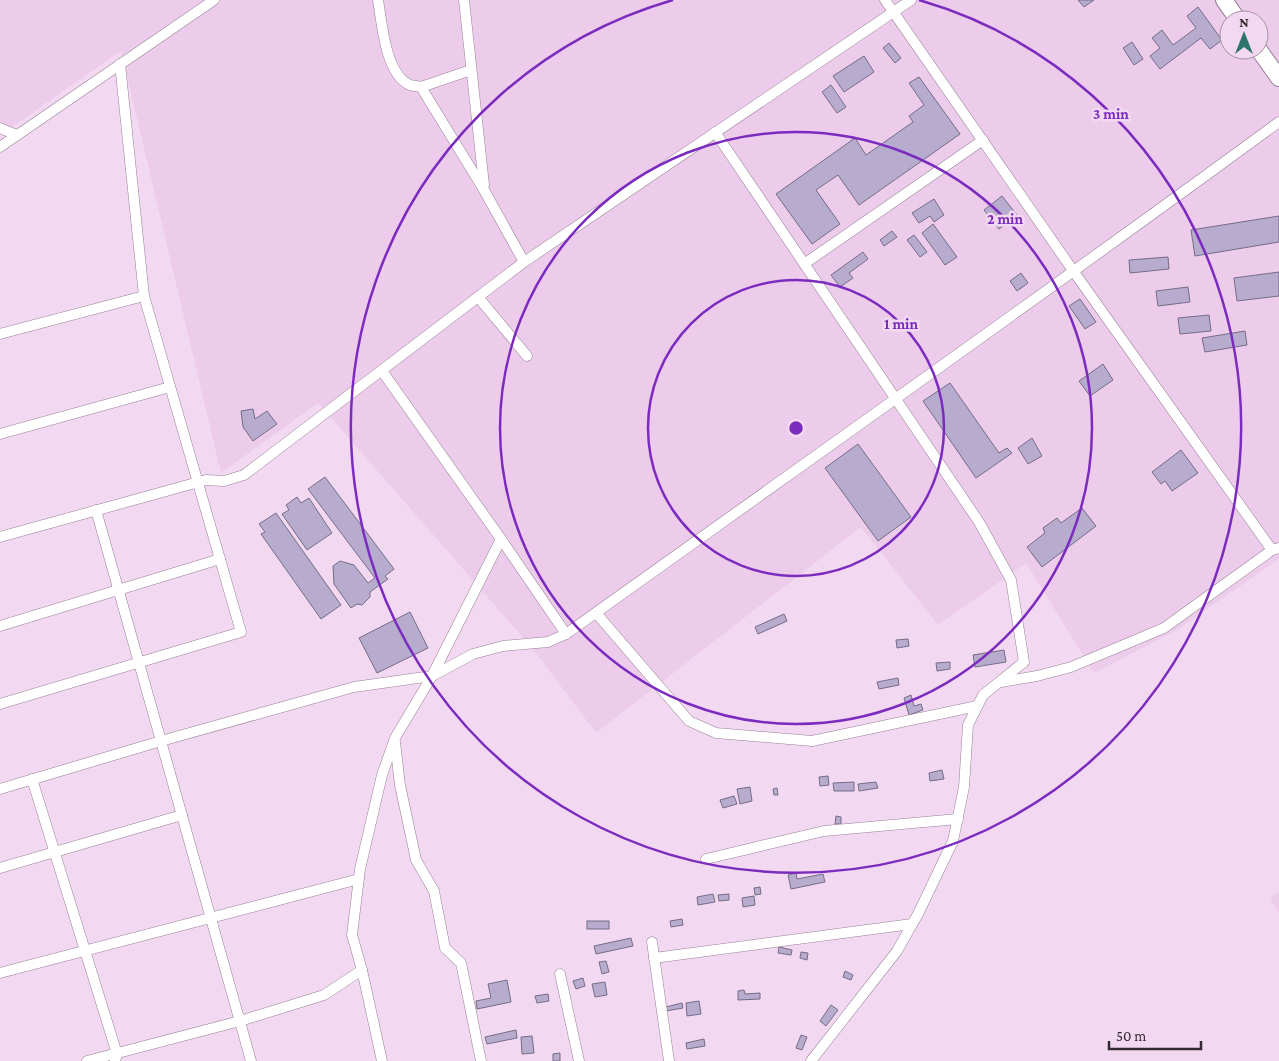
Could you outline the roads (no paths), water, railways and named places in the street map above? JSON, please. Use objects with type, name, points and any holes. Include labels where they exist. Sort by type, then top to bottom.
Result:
[{"type":"highway","points":[[1266,60],[1279,78]]},
{"type":"street","points":[[0,146],[214,0]]},
{"type":"street","points":[[378,0],[386,49],[397,74],[409,85],[421,87],[471,70]]},
{"type":"street","points":[[464,0],[484,190]]},
{"type":"street","points":[[885,0],[1074,272],[1276,549],[1164,628],[1071,667],[1037,676],[998,682]]},
{"type":"street","points":[[0,537],[198,482],[206,480],[224,481],[244,475],[524,262],[912,0]]},
{"type":"street","points":[[0,704],[241,632],[144,296],[120,64]]},
{"type":"street","points":[[421,87],[484,190],[524,262]]},
{"type":"street","points":[[0,789],[161,740],[354,687],[432,676],[473,654],[503,646],[548,642],[566,634],[1074,272],[1279,122]]},
{"type":"street","points":[[0,128],[16,135]]},
{"type":"street","points":[[715,132],[979,522],[1011,580],[1024,662],[983,696],[968,724],[964,787],[953,841],[912,924],[897,951],[811,1061]]},
{"type":"street","points":[[804,264],[983,140]]},
{"type":"street","points":[[0,334],[144,296]]},
{"type":"street","points":[[478,297],[527,356]]},
{"type":"street","points":[[382,371],[501,538],[566,634]]},
{"type":"street","points":[[0,434],[170,387]]},
{"type":"street","points":[[96,510],[251,1061]]},
{"type":"street","points":[[382,1061],[362,970],[352,935],[358,879],[382,775],[395,738],[432,676],[501,538]]},
{"type":"street","points":[[0,626],[220,559]]},
{"type":"street","points":[[596,613],[689,721],[716,733],[812,741],[977,706]]},
{"type":"street","points":[[395,738],[400,785],[416,860],[434,891],[445,948],[461,963],[482,1061]]},
{"type":"street","points":[[32,780],[116,1058]]},
{"type":"street","points":[[0,868],[182,815]]},
{"type":"street","points":[[706,859],[824,831],[958,819]]},
{"type":"street","points":[[0,973],[358,879]]},
{"type":"street","points":[[654,958],[912,924]]},
{"type":"street","points":[[652,942],[669,1061]]},
{"type":"street","points":[[87,1061],[116,1058],[324,995],[362,970]]},
{"type":"street","points":[[560,974],[579,1061]]}]
